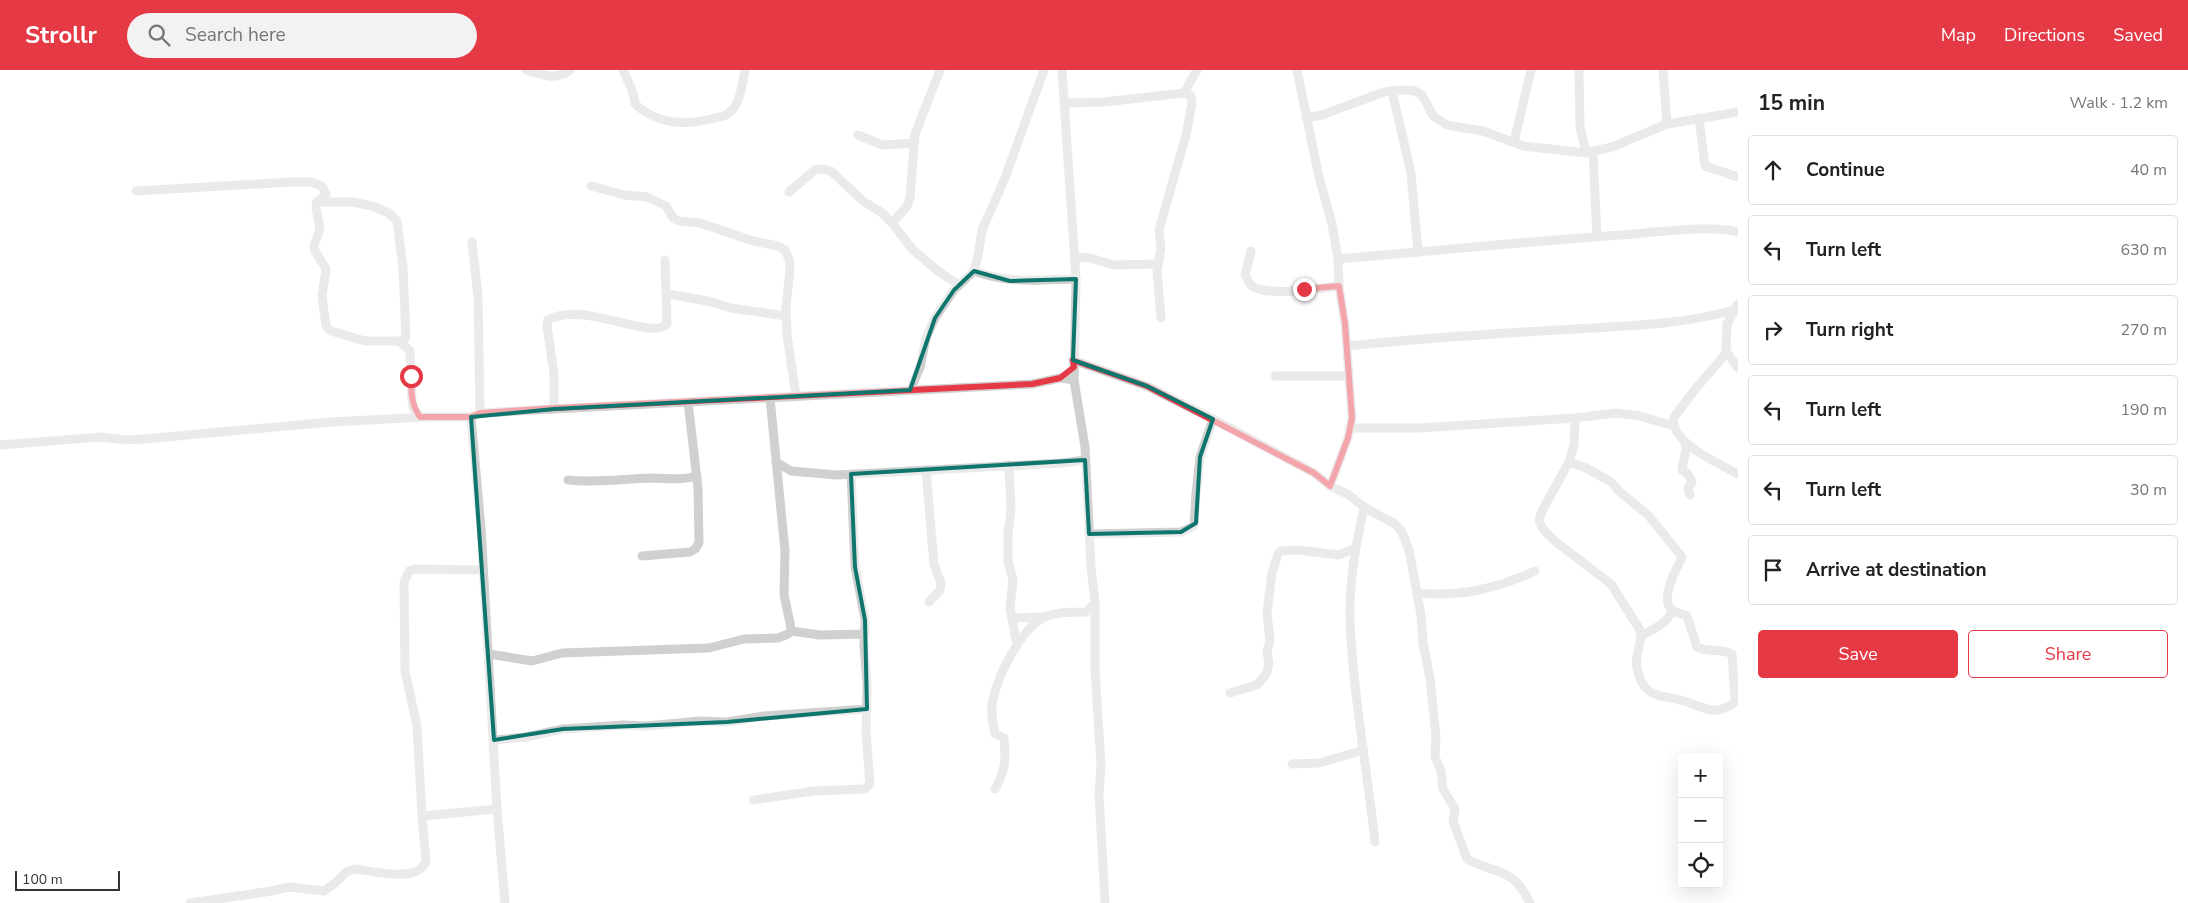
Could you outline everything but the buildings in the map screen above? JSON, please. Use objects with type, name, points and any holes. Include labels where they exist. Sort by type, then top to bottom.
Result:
[{"type":"street","points":[[526,70],[550,77],[564,74],[570,70]]},
{"type":"street","points":[[623,70],[627,81],[634,91],[635,104],[657,117],[684,124],[703,121],[729,113],[738,100],[745,70]]},
{"type":"street","points":[[892,223],[907,206],[910,198],[914,143],[921,116],[940,70]]},
{"type":"street","points":[[910,390],[920,368],[926,338],[946,300],[974,271],[982,230],[1005,178],[1044,70]]},
{"type":"street","points":[[1062,70],[1076,279],[1074,380],[1085,447],[1089,534],[1095,603],[1095,669],[1100,747],[1100,795],[1105,903]]},
{"type":"street","points":[[1184,93],[1197,70]]},
{"type":"street","points":[[1297,70],[1338,259],[1339,286],[1347,346],[1352,418],[1348,438],[1330,486]]},
{"type":"street","points":[[1514,142],[1530,70]]},
{"type":"street","points":[[1579,70],[1580,127],[1589,153],[1597,237]]},
{"type":"street","points":[[1662,70],[1667,124]]},
{"type":"street","points":[[1306,118],[1322,115],[1372,96],[1404,90],[1422,95],[1433,116],[1447,124],[1484,131],[1538,148],[1589,153],[1612,147],[1667,124],[1738,112]]},
{"type":"street","points":[[1392,91],[1411,173],[1418,252]]},
{"type":"street","points":[[1065,103],[1104,102],[1184,93],[1191,96],[1192,104],[1186,135],[1160,226],[1161,248],[1157,264],[1161,318]]},
{"type":"street","points":[[1699,118],[1705,166],[1738,177]]},
{"type":"street","points":[[858,135],[882,145],[914,143]]},
{"type":"street","points":[[789,192],[815,170],[831,171],[864,202],[881,212],[913,250],[938,271],[959,285]]},
{"type":"street","points":[[136,191],[215,185],[311,182],[322,186],[326,194],[317,202],[316,208],[320,229],[314,245],[315,251],[326,269],[322,296],[327,329],[365,341],[400,342],[410,351],[413,408],[420,417]]},
{"type":"street","points":[[591,186],[624,195],[647,197],[666,206],[673,218],[679,221],[700,223],[786,250],[790,269],[786,316],[787,335],[796,396]]},
{"type":"street","points":[[317,202],[352,202],[372,206],[389,213],[397,221],[403,268],[406,337],[400,342]]},
{"type":"street","points":[[1338,259],[1597,237],[1705,230],[1738,232]]},
{"type":"street","points":[[472,242],[478,296],[480,413]]},
{"type":"street","points":[[1251,251],[1245,275],[1250,284],[1259,290],[1274,292],[1339,286]]},
{"type":"street","points":[[1075,257],[1090,258],[1114,265],[1157,264]]},
{"type":"street","points":[[554,408],[554,374],[547,326],[548,320],[554,316],[587,314],[656,330],[664,328],[667,324],[665,260]]},
{"type":"street","points":[[974,271],[1010,281],[1076,279]]},
{"type":"street","points":[[667,294],[708,301],[731,308],[786,316]]},
{"type":"street","points":[[1347,346],[1453,336],[1637,325],[1704,318],[1736,307]]},
{"type":"street","points":[[1690,495],[1688,488],[1692,482],[1688,474],[1682,470],[1686,448],[1674,426],[1674,417],[1724,356],[1726,351],[1727,324],[1736,307]]},
{"type":"street","points":[[1726,351],[1738,368]]},
{"type":"street","points":[[1060,378],[1073,363]]},
{"type":"street","points":[[1073,363],[1147,386],[1213,419],[1314,473],[1330,486],[1349,495],[1364,507],[1395,524],[1402,532],[1409,550],[1422,621],[1423,643],[1430,678],[1436,736],[1436,757],[1443,789],[1455,809],[1453,821],[1460,846],[1466,859],[1506,873],[1513,878],[1524,891],[1530,903]]},
{"type":"street","points":[[1275,376],[1348,376]]},
{"type":"street","points":[[0,445],[101,437],[126,440],[144,439],[331,422],[420,417],[471,417],[480,413],[554,408],[1032,384],[1060,378],[1074,380]]},
{"type":"street","points":[[770,398],[785,551],[784,595],[790,631]]},
{"type":"street","points":[[642,556],[690,552],[698,546],[700,539],[696,476],[688,402]]},
{"type":"street","points":[[1349,428],[1419,428],[1575,418],[1616,413],[1640,416],[1674,426]]},
{"type":"street","points":[[471,417],[482,528],[482,570],[489,654],[497,810],[505,903]]},
{"type":"street","points":[[1569,462],[1586,468],[1611,482],[1648,515],[1682,557],[1667,590],[1669,604],[1672,610],[1687,616],[1697,647],[1703,650],[1732,654],[1738,700],[1727,709],[1713,711],[1648,692],[1637,668],[1637,653],[1642,636],[1638,626],[1611,584],[1556,542],[1542,528],[1539,515],[1569,462],[1574,445],[1575,418]]},
{"type":"street","points":[[1089,534],[1181,532],[1194,526],[1200,457],[1213,419]]},
{"type":"street","points":[[1684,443],[1738,474]]},
{"type":"street","points":[[776,462],[791,471],[851,474],[1085,460]]},
{"type":"street","points":[[1009,465],[1012,510],[1007,544],[1008,562],[1013,580],[1010,598],[1012,618],[1018,646]]},
{"type":"street","points":[[926,470],[934,565],[941,583],[940,590],[929,602]]},
{"type":"street","points":[[777,481],[791,471]]},
{"type":"street","points":[[754,800],[804,792],[868,787],[871,779],[867,754],[868,709],[864,645],[865,620],[855,568],[851,474]]},
{"type":"street","points":[[568,480],[591,482],[651,478],[675,480],[696,476]]},
{"type":"street","points":[[1364,507],[1355,548],[1350,619],[1354,675],[1374,842]]},
{"type":"street","points":[[1230,694],[1257,685],[1267,673],[1269,662],[1267,653],[1270,640],[1267,613],[1272,573],[1278,554],[1281,551],[1298,550],[1338,555],[1355,548]]},
{"type":"street","points":[[190,903],[289,887],[324,891],[346,872],[355,869],[410,875],[424,867],[426,862],[417,726],[405,671],[405,576],[414,569],[482,570]]},
{"type":"street","points":[[1417,593],[1432,594],[1488,589],[1508,584],[1535,571]]},
{"type":"street","points":[[1012,618],[1044,617],[1060,613],[1086,612],[1095,603]]},
{"type":"street","points":[[1642,636],[1662,624],[1670,616],[1672,610]]},
{"type":"street","points":[[995,789],[1004,773],[1006,764],[1004,738],[995,734],[992,700],[1003,672],[1026,633],[1044,617]]},
{"type":"street","points":[[489,654],[532,661],[562,652],[709,648],[744,639],[778,638],[788,634],[790,631]]},
{"type":"street","points":[[790,631],[820,635],[865,634]]},
{"type":"street","points":[[494,740],[563,729],[624,725],[646,726],[700,721],[734,721],[764,716],[868,709]]},
{"type":"street","points":[[1292,764],[1319,763],[1364,750]]},
{"type":"street","points":[[422,816],[497,810]]},
{"type":"highlighted area","points":[[974,271],[1010,281],[1076,279],[1073,360],[1147,386],[1213,419],[1200,457],[1196,523],[1181,532],[1089,534],[1085,460],[851,474],[855,567],[865,620],[867,709],[727,722],[563,729],[494,740],[471,417],[554,409],[910,390],[935,318],[954,290]]},
{"type":"route","points":[[411,376],[413,408],[420,417],[471,417],[480,413],[554,408],[1032,384],[1060,378],[1074,367],[1073,360],[1147,386],[1314,473],[1330,486],[1348,438],[1352,418],[1345,324],[1339,286],[1304,289]]}]
